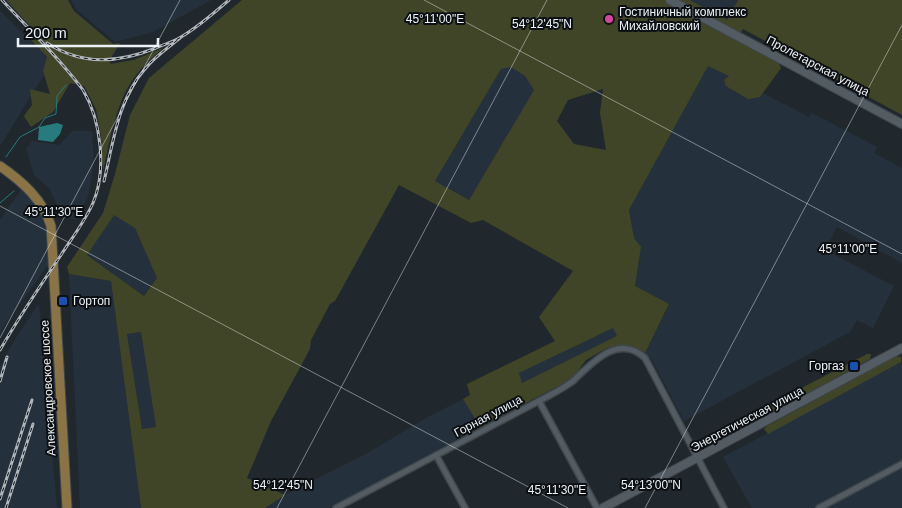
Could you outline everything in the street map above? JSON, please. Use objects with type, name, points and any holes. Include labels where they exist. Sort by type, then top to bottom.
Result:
[{"type":"main road","name":"Александровское шоссе","points":[[0,166],[26,187],[43,206],[51,226],[67,508]]},
{"type":"street","name":"Пролетарская улица","points":[[670,0],[902,124]]},
{"type":"street","name":"Энергетическая улица","points":[[603,508],[902,348]]},
{"type":"street","name":"Горная улица","points":[[336,508],[539,401],[571,382],[584,368],[600,356],[613,350],[626,349],[640,353],[645,358],[698,458]]},
{"type":"street","points":[[539,401],[598,508]]},
{"type":"street","points":[[436,455],[465,508]]},
{"type":"street","points":[[698,458],[724,508]]},
{"type":"street","points":[[819,508],[902,464]]},
{"type":"shaded area","points":[[71,0],[211,0],[153,32],[115,42],[76,9]]},
{"type":"shaded area","points":[[690,0],[738,0],[727,20]]},
{"type":"shaded area","points":[[0,11],[52,62],[0,146]]},
{"type":"shaded area","points":[[708,65],[809,117],[812,113],[877,147],[874,153],[902,168],[902,263],[837,227],[825,250],[894,286],[873,328],[857,320],[850,332],[684,421],[652,360],[645,353],[669,305],[635,286],[641,247],[634,238],[629,210]]},
{"type":"shaded area","points":[[512,67],[525,76],[534,90],[469,200],[435,181],[501,69]]},
{"type":"shaded area","points":[[72,131],[92,131],[94,164],[88,197],[76,220],[63,217],[49,188],[34,175],[26,149],[32,141],[60,145]]},
{"type":"shaded area","points":[[21,190],[32,199],[43,215],[46,228],[48,265],[5,324],[0,334],[0,220]]},
{"type":"shaded area","points":[[114,214],[135,228],[157,278],[144,296],[87,254]]},
{"type":"shaded area","points":[[69,274],[111,281],[141,508],[80,508]]},
{"type":"shaded area","points":[[39,303],[57,508],[0,508],[0,367],[14,341]]},
{"type":"shaded area","points":[[613,328],[618,336],[522,384],[519,373]]},
{"type":"shaded area","points":[[141,332],[156,427],[142,429],[127,334]]},
{"type":"shaded area","points":[[902,361],[902,508],[752,508],[723,457]]},
{"type":"shaded area","points":[[463,399],[480,427],[329,508],[265,508],[285,495],[371,451],[428,417]]},
{"type":"green space","points":[[6,0],[68,0],[74,11],[113,44],[120,43],[112,56],[110,64],[134,60],[163,48],[136,75],[128,87],[112,129],[103,172],[101,137],[96,109],[84,86],[70,83],[53,112],[31,127],[24,116],[32,105],[30,89],[50,94],[43,71],[47,57],[28,37],[30,26]]},
{"type":"green space","points":[[242,0],[690,0],[727,20],[738,0],[902,0],[902,115],[743,29],[737,39],[778,62],[781,68],[760,97],[748,99],[726,86],[724,80],[729,76],[708,66],[629,210],[634,238],[641,247],[635,286],[669,304],[645,353],[632,347],[607,348],[586,360],[574,376],[564,383],[480,427],[463,399],[470,395],[467,384],[555,341],[539,317],[573,271],[483,220],[471,223],[399,185],[335,301],[330,304],[311,340],[310,349],[271,421],[247,478],[285,495],[265,508],[141,508],[111,281],[69,274],[67,267],[103,213],[130,115],[149,78]],"holes":[[[511,67],[525,76],[534,90],[469,200],[435,181],[501,69]],[[603,89],[600,113],[606,150],[574,144],[557,121],[568,100]],[[114,215],[135,228],[157,278],[144,296],[87,255]],[[613,328],[617,336],[522,383],[519,373]],[[141,332],[156,427],[142,429],[127,334]]]},
{"type":"green space","points":[[867,354],[871,354],[870,359],[759,420],[755,416],[765,407]]},
{"type":"green space","points":[[896,356],[901,357],[901,362],[768,434],[764,429],[767,426]]},
{"type":"water","points":[[57,123],[63,125],[60,134],[53,142],[38,140],[39,127]]},
{"type":"waterway","points":[[6,157],[20,137],[39,127],[45,118],[56,114],[57,96],[66,85]]},
{"type":"waterway","points":[[0,203],[14,191]]},
{"type":"railway","points":[[0,350],[90,210],[97,190],[101,161],[98,130],[83,90],[51,51],[2,0]]},
{"type":"railway","points":[[47,43],[74,56],[87,59],[101,60],[128,57],[178,39],[229,0]]},
{"type":"railway","points":[[104,181],[118,122],[128,94],[149,65],[180,38]]},
{"type":"railway","points":[[0,381],[7,357]]},
{"type":"railway","points":[[0,499],[32,400]]},
{"type":"railway","points":[[6,508],[33,424]]},
{"type":"place","name":"Гостиничный комплекс Михайловский","points":[[609,19]]},
{"type":"place","name":"Гортоп","points":[[63,301]]},
{"type":"place","name":"Горгаз","points":[[854,366]]}]
